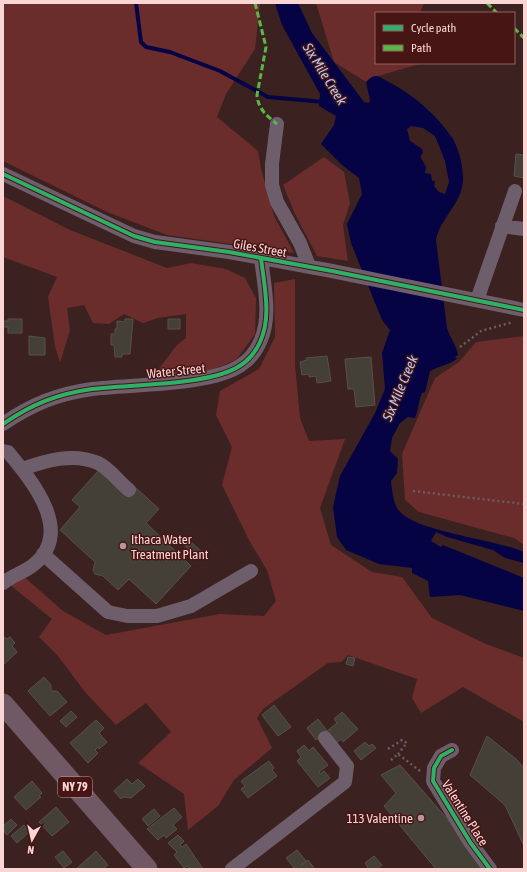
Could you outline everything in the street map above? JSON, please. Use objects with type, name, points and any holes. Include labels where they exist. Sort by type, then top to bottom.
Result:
[{"type":"highway","name":"NY 79","points":[[3,704],[147,869]]},
{"type":"street","points":[[277,124],[272,164],[272,184],[277,202],[300,243],[309,266]]},
{"type":"street","name":"Giles Street","points":[[3,174],[134,236],[155,242],[309,266],[473,299],[521,316]]},
{"type":"street","points":[[473,299],[515,191]]},
{"type":"street","points":[[502,226],[524,229]]},
{"type":"street","name":"Water Street","points":[[3,424],[24,409],[38,402],[60,396],[92,389],[216,376],[241,366],[256,351],[265,327],[265,300],[261,258]]},
{"type":"street","points":[[3,451],[8,452],[31,480],[46,508],[50,533],[48,544],[43,554],[31,566],[13,575],[3,583]]},
{"type":"street","points":[[22,469],[52,459],[82,460],[98,464],[128,490]]},
{"type":"street","points":[[43,554],[108,612],[126,616],[157,616],[192,606],[250,571]]},
{"type":"street","points":[[232,869],[345,782],[346,766],[325,738]]},
{"type":"street","name":"Valentine Place","points":[[452,750],[441,756],[434,768],[433,781],[470,842],[490,869]]},
{"type":"path","points":[[460,347],[481,331],[521,316]]},
{"type":"path","points":[[413,491],[524,504]]},
{"type":"path","points":[[388,749],[402,740],[406,743],[398,754],[391,760]]},
{"type":"path","points":[[398,754],[433,781]]},
{"type":"shaded area","points":[[3,3],[260,3],[255,49],[226,94],[217,117],[258,151],[274,216],[294,253],[167,235],[107,212],[3,161]]},
{"type":"shaded area","points":[[316,3],[424,3],[420,12],[375,12],[375,64],[420,64],[371,78],[366,82],[334,62]]},
{"type":"shaded area","points":[[324,157],[344,172],[350,203],[343,225],[348,261],[317,256],[295,214],[283,185]]},
{"type":"shaded area","points":[[3,196],[70,230],[167,268],[191,263],[226,269],[245,278],[256,298],[255,334],[237,359],[207,373],[151,379],[177,345],[186,338],[186,314],[158,318],[143,323],[124,314],[109,324],[93,323],[84,305],[67,308],[70,330],[60,363],[55,346],[48,297],[57,277],[3,257]]},
{"type":"shaded area","points":[[295,279],[295,365],[300,418],[309,441],[345,439],[320,508],[331,545],[372,572],[402,577],[432,618],[486,644],[524,658],[524,722],[463,687],[421,713],[412,698],[417,679],[348,655],[341,662],[328,663],[263,709],[257,718],[272,748],[234,780],[218,806],[188,830],[184,794],[138,763],[171,732],[146,703],[116,725],[85,692],[58,656],[39,637],[52,619],[9,584],[21,574],[63,611],[106,635],[220,614],[264,616],[276,601],[267,570],[250,542],[222,485],[232,447],[216,415],[220,391],[259,369],[275,337],[274,283]]},
{"type":"shaded area","points":[[524,336],[524,545],[514,538],[419,512],[405,500],[402,454],[435,378],[459,362],[476,342]]},
{"type":"water","name":"Six Mile Creek","points":[[275,3],[298,3],[312,33],[364,102],[369,103],[370,100],[366,82],[373,77],[380,77],[397,86],[424,106],[447,130],[458,149],[461,159],[463,180],[462,189],[438,232],[436,240],[447,328],[458,355],[455,357],[457,359],[454,361],[430,371],[425,392],[422,393],[415,418],[408,417],[400,423],[392,438],[390,451],[398,459],[397,473],[391,481],[392,492],[395,504],[399,511],[408,518],[439,530],[511,547],[524,552],[524,563],[505,558],[493,550],[447,537],[436,532],[431,541],[441,547],[443,545],[524,578],[524,611],[460,595],[430,597],[428,581],[412,573],[412,568],[379,564],[346,550],[337,537],[333,507],[340,476],[375,413],[385,389],[382,353],[390,330],[382,320],[351,243],[347,224],[362,194],[359,178],[342,165],[321,144],[334,125],[336,116],[319,106],[320,94],[282,25]],"holes":[[[411,126],[423,128],[435,136],[445,161],[449,182],[445,194],[439,192],[434,186],[435,181],[432,181],[431,174],[425,173],[426,167],[420,156],[423,153],[422,149],[410,141],[407,129]]]},
{"type":"building","points":[[516,154],[524,155],[524,178],[514,176]]},
{"type":"building","points":[[8,319],[22,319],[22,333],[8,333],[8,327],[3,327],[3,321],[8,321]]},
{"type":"building","points":[[125,319],[133,319],[130,354],[122,354],[122,357],[115,357],[114,345],[111,345],[111,334],[115,334],[115,329],[117,329],[117,321],[125,322]]},
{"type":"building","points":[[168,319],[180,319],[180,329],[168,329]]},
{"type":"building","points":[[29,336],[45,338],[45,355],[29,355]]},
{"type":"building","points":[[327,356],[331,381],[317,383],[316,376],[309,377],[309,374],[302,375],[300,362],[307,360],[306,358]]},
{"type":"building","points":[[371,357],[375,405],[356,407],[354,389],[348,389],[345,359]]},
{"type":"building","name":"Ithaca Water Treatment Plant","points":[[99,470],[128,497],[136,488],[159,509],[146,523],[191,566],[156,604],[129,579],[118,590],[103,576],[95,574],[93,570],[95,562],[60,530],[80,507],[72,500]]},
{"type":"building","points":[[190,541],[201,551],[196,556],[185,546]]},
{"type":"building","points":[[3,636],[7,639],[10,637],[15,643],[12,646],[17,652],[3,665]]},
{"type":"building","points":[[348,657],[355,658],[353,666],[346,664]]},
{"type":"building","points":[[44,677],[51,685],[51,691],[57,691],[67,702],[50,716],[28,691]]},
{"type":"building","points":[[274,705],[291,727],[278,736],[262,715]]},
{"type":"building","points":[[71,711],[77,717],[66,727],[60,721]]},
{"type":"building","points":[[342,712],[358,729],[343,742],[341,739],[336,743],[327,732],[316,740],[307,728],[318,719],[327,731],[337,723],[334,719]]},
{"type":"building","points":[[96,720],[104,728],[99,733],[107,742],[99,749],[98,747],[95,750],[98,753],[88,763],[70,743]]},
{"type":"building","points":[[487,736],[516,759],[524,768],[524,846],[505,805],[470,775]]},
{"type":"building","points":[[365,742],[369,746],[372,744],[376,748],[361,760],[354,751]]},
{"type":"building","points":[[304,745],[309,751],[313,747],[328,765],[319,772],[320,774],[324,771],[330,778],[318,787],[297,761],[301,757],[297,751]]},
{"type":"building","points":[[269,761],[274,768],[272,770],[277,776],[248,798],[241,789],[245,786],[241,781]]},
{"type":"building","name":"113 Valentine","points":[[400,765],[458,831],[482,869],[436,869],[384,806],[396,793],[381,775]]},
{"type":"building","points":[[127,779],[132,784],[138,779],[145,786],[131,798],[123,797],[121,799],[114,791]]},
{"type":"building","points":[[32,781],[42,793],[39,796],[41,797],[26,810],[14,797]]},
{"type":"building","points":[[56,807],[69,822],[52,836],[39,822]]},
{"type":"building","points":[[174,808],[182,817],[173,825],[177,829],[166,838],[164,835],[158,840],[147,829]]},
{"type":"building","points":[[154,809],[160,816],[148,826],[142,819]]},
{"type":"building","points":[[11,819],[17,825],[7,835],[3,830],[3,826]]},
{"type":"building","points":[[24,825],[29,832],[17,843],[11,836]]},
{"type":"building","points":[[178,835],[184,841],[180,845],[182,847],[186,844],[203,869],[190,869],[187,866],[184,868],[174,855],[177,852],[168,843]]},
{"type":"building","points":[[297,850],[306,861],[295,869],[286,858]]},
{"type":"building","points":[[63,851],[72,862],[64,868],[55,857]]},
{"type":"building","points":[[96,851],[108,865],[103,869],[76,869]]},
{"type":"building","points":[[374,856],[382,865],[377,869],[369,869],[365,863]]},
{"type":"building","points":[[308,860],[315,869],[298,869]]},
{"type":"waterway","name":"Six Mile Creek","points":[[136,3],[141,42],[146,47],[170,52],[220,71],[268,97],[324,102]]},
{"type":"marked path","points":[[255,3],[266,47],[257,95],[261,108],[277,124]]},
{"type":"marked path","points":[[487,3],[496,12]]},
{"type":"marked path","points":[[515,29],[524,38]]},
{"type":"cycle path","points":[[3,174],[134,236],[155,242],[229,252],[332,271],[524,310]]},
{"type":"cycle path","points":[[3,424],[35,405],[56,397],[79,391],[108,387],[191,381],[228,372],[241,365],[257,349],[264,332],[266,322],[266,301],[261,258]]},
{"type":"cycle path","points":[[452,750],[441,756],[434,768],[433,781],[470,842],[490,869]]},
{"type":"place","name":"Ithaca Water Treatment Plant","points":[[123,546]]},
{"type":"place","name":"113 Valentine","points":[[421,818]]}]
